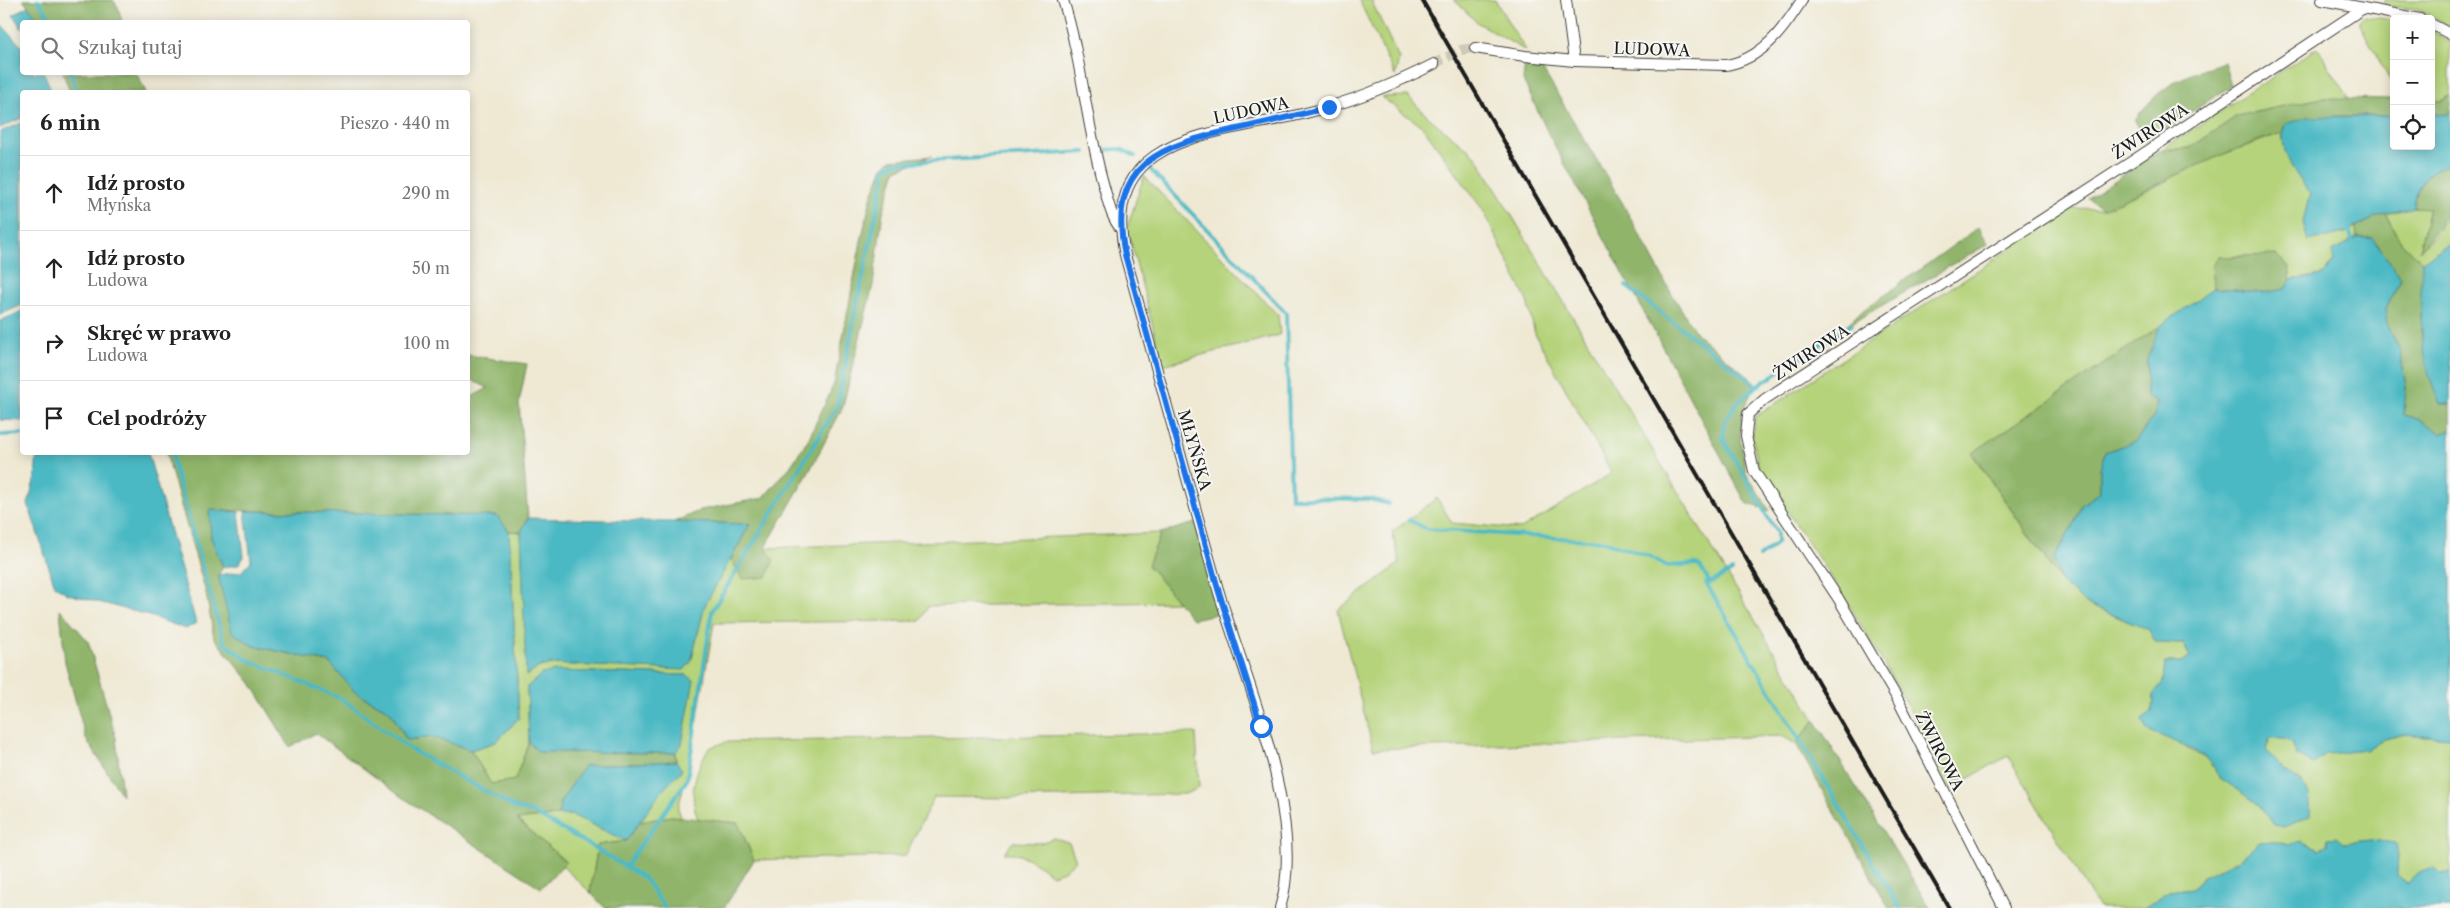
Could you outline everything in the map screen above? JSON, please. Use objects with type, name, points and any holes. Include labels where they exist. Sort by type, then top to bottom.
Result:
[{"type":"street","name":"MŁYŃSKA","points":[[1063,0],[1076,47],[1097,161],[1114,220],[1121,229],[1125,255],[1218,589],[1275,770],[1286,832],[1286,888],[1280,908]]},
{"type":"street","points":[[1566,0],[1574,61]]},
{"type":"street","name":"LUDOWA","points":[[1475,48],[1574,61],[1695,66],[1738,63],[1749,58],[1771,41],[1782,30],[1802,0]]},
{"type":"street","points":[[2322,0],[2397,15]]},
{"type":"street","name":"ŻWIROWA","points":[[2004,908],[1897,698],[1838,598],[1754,471],[1746,436],[1748,414],[1765,399],[2362,9]]},
{"type":"street","points":[[2435,26],[2450,34]]},
{"type":"street","name":"LUDOWA","points":[[1121,229],[1125,197],[1133,177],[1141,166],[1157,153],[1190,139],[1329,107],[1379,90],[1434,64]]},
{"type":"green space","points":[[23,0],[113,0],[118,7],[121,20],[39,20]]},
{"type":"green space","points":[[1359,0],[1371,0],[1399,59],[1395,76]]},
{"type":"green space","points":[[1454,0],[1495,0],[1526,51],[1478,23]]},
{"type":"green space","points":[[2385,0],[2450,0],[2450,26],[2435,18],[2435,15],[2428,15],[2416,9],[2385,6]]},
{"type":"green space","points":[[2365,16],[2390,19],[2390,81],[2358,21]]},
{"type":"green space","points":[[2435,33],[2450,42],[2450,95],[2441,101],[2435,101]]},
{"type":"green space","points":[[2317,48],[2350,99],[2322,98],[2237,116],[2190,148],[2161,150]]},
{"type":"green space","points":[[1525,62],[1540,65],[1623,204],[1669,289],[1696,333],[1756,383],[1743,410],[1740,438],[1746,473],[1770,511],[1746,503],[1548,133],[1523,80]]},
{"type":"green space","points":[[2224,62],[2231,86],[2146,142],[2135,120],[2154,98],[2185,77]]},
{"type":"green space","points":[[64,75],[137,75],[145,90],[69,90]]},
{"type":"green space","points":[[2450,95],[2450,113],[2435,114],[2435,101],[2441,101]]},
{"type":"green space","points":[[1408,96],[1427,116],[1476,156],[1815,720],[1796,744],[1782,736],[1373,749],[1338,610],[1400,563],[1392,532],[1437,498],[1452,523],[1521,529],[1612,473],[1535,334],[1527,301],[1483,210],[1423,127],[1381,97]]},
{"type":"green space","points":[[2322,98],[2390,99],[2390,116],[2335,116],[2285,124],[2282,133],[2236,149],[2103,209],[2088,198],[2161,150],[2190,148],[2237,116]]},
{"type":"green space","points":[[2282,133],[2285,149],[2292,164],[2310,193],[2303,222],[2308,241],[2345,233],[2356,228],[2357,238],[2349,241],[2323,275],[2291,280],[2288,265],[2251,256],[2232,256],[2213,281],[2214,288],[2129,349],[1972,454],[2062,583],[2086,604],[2149,630],[2156,643],[2183,644],[2190,657],[2182,663],[2165,663],[2163,682],[2153,695],[2152,712],[2179,744],[2208,760],[2220,778],[2249,796],[2266,813],[2274,825],[2302,782],[2287,773],[2266,750],[2270,738],[2292,742],[2297,756],[2366,750],[2381,740],[2405,734],[2450,738],[2450,872],[2441,874],[2421,871],[2407,883],[2396,875],[2398,855],[2372,840],[2343,843],[2328,838],[2328,846],[2319,849],[2301,842],[2288,845],[2273,841],[2260,842],[2240,859],[2202,877],[2192,888],[2169,891],[2144,908],[2099,908],[2008,756],[1949,789],[1904,698],[1843,595],[1759,469],[1752,436],[1755,417],[2072,208],[2103,209],[2163,183],[2194,165]]},
{"type":"green space","points":[[932,156],[896,170],[883,212],[873,285],[842,409],[809,472],[765,548],[774,559],[767,577],[743,579],[731,559],[750,524],[674,522],[701,510],[763,498],[790,467],[808,440],[834,384],[861,241],[871,198],[883,167],[891,160]]},
{"type":"green space","points":[[2450,164],[2450,192],[2446,212],[2437,229],[2419,250],[2429,208],[2414,207],[2417,191],[2428,174]]},
{"type":"green space","points":[[1144,176],[1278,315],[1280,335],[1163,365],[1127,228]]},
{"type":"green space","points":[[2414,207],[2429,207],[2420,249],[2436,235],[2450,212],[2450,244],[2422,261],[2400,240],[2387,214]]},
{"type":"green space","points":[[2387,214],[2400,240],[2422,261],[2421,332],[2440,404],[2450,404],[2450,430],[2442,434],[2421,420],[2403,415],[2406,386],[2400,352],[2388,325],[2386,308],[2401,278],[2373,238],[2357,238],[2356,228],[2377,216]]},
{"type":"green space","points":[[1979,227],[1988,244],[1843,328],[1862,311]]},
{"type":"green space","points":[[2277,255],[2288,265],[2291,280],[2286,289],[2263,293],[2214,288],[2212,266],[2219,257]]},
{"type":"green space","points":[[2160,326],[2147,360],[2146,396],[2157,401],[2155,414],[2136,441],[2105,452],[2100,471],[2100,492],[2081,505],[2076,519],[2054,559],[2062,583],[1972,453]]},
{"type":"green space","points":[[470,355],[527,364],[519,403],[528,518],[521,532],[509,531],[497,516],[210,510],[211,538],[223,567],[218,575],[253,646],[329,662],[355,692],[390,711],[407,740],[432,737],[471,750],[491,784],[515,780],[529,742],[538,752],[675,753],[676,761],[584,766],[560,803],[559,815],[517,820],[566,862],[541,888],[399,795],[316,733],[290,747],[251,683],[214,638],[206,593],[167,455],[470,455],[470,398],[488,388],[470,379]]},
{"type":"green space","points":[[1195,523],[1221,613],[1192,619],[1148,565],[1161,533]]},
{"type":"green space","points":[[509,531],[521,532],[527,675],[539,667],[551,664],[684,669],[691,662],[705,605],[731,559],[743,579],[764,548],[1161,533],[1148,565],[1178,602],[928,606],[920,621],[714,623],[690,762],[678,808],[681,817],[671,816],[640,822],[661,792],[681,770],[676,761],[675,753],[682,744],[687,675],[556,671],[542,674],[527,687],[529,742],[515,780],[491,784],[471,750],[496,742],[519,717]]},
{"type":"green space","points":[[60,609],[88,641],[116,738],[122,795],[86,739],[65,662]]},
{"type":"green space","points":[[1815,720],[1930,908],[1889,908],[1796,744]]},
{"type":"green space","points":[[1196,733],[1199,788],[1185,794],[1013,798],[934,797],[905,856],[754,860],[738,823],[698,819],[695,810],[694,782],[704,756],[709,748],[726,742]]},
{"type":"green space","points":[[572,815],[626,841],[598,845],[590,892],[562,866],[566,862],[517,820]]},
{"type":"green space","points":[[671,816],[738,823],[754,860],[724,908],[605,908],[590,892],[598,845],[626,841],[640,822]]},
{"type":"green space","points":[[1054,838],[1069,843],[1076,860],[1064,871],[1052,875],[1024,857],[1017,854],[1004,853],[1013,842],[1040,843]]},
{"type":"water","points":[[28,6],[39,20],[20,20],[20,26],[13,15]]},
{"type":"water","points":[[0,23],[20,45],[20,75],[45,75],[50,87],[49,90],[20,90],[20,119],[0,128]]},
{"type":"water","points":[[2450,113],[2450,164],[2428,174],[2417,191],[2414,207],[2377,216],[2345,233],[2308,241],[2303,222],[2310,193],[2293,169],[2285,152],[2283,133],[2285,124],[2308,117],[2390,116],[2390,150],[2435,150],[2435,114]]},
{"type":"water","points":[[20,124],[20,306],[0,315],[0,132]]},
{"type":"water","points":[[2357,238],[2373,238],[2401,278],[2386,308],[2388,325],[2400,352],[2406,386],[2404,415],[2421,420],[2442,434],[2450,430],[2450,738],[2405,734],[2381,740],[2366,750],[2327,754],[2314,764],[2297,756],[2292,742],[2270,738],[2266,750],[2282,768],[2304,786],[2309,794],[2310,816],[2285,827],[2274,825],[2262,809],[2245,794],[2221,778],[2203,756],[2147,730],[2142,720],[2152,712],[2153,695],[2163,682],[2165,663],[2182,663],[2190,657],[2184,644],[2156,643],[2149,630],[2086,604],[2062,583],[2054,559],[2076,519],[2081,505],[2100,492],[2100,470],[2105,452],[2136,441],[2155,414],[2157,401],[2146,396],[2147,360],[2160,326],[2214,288],[2263,293],[2286,289],[2291,280],[2323,275],[2334,262],[2332,252]]},
{"type":"water","points":[[2450,244],[2450,404],[2440,404],[2433,387],[2424,352],[2421,316],[2422,261]]},
{"type":"water","points":[[20,312],[20,421],[0,420],[0,321]]},
{"type":"water","points":[[37,455],[149,455],[196,623],[186,629],[144,614],[68,594],[55,586],[28,504],[35,477]]},
{"type":"water","points":[[209,510],[239,512],[244,557],[238,565],[223,567],[211,538]]},
{"type":"water","points":[[245,511],[497,516],[509,531],[519,718],[496,742],[471,750],[432,737],[407,740],[390,711],[355,692],[329,662],[253,646],[232,632],[218,575],[241,572],[251,561]]},
{"type":"water","points":[[528,518],[750,524],[705,605],[691,662],[684,670],[551,664],[539,667],[526,676],[521,532]]},
{"type":"water","points":[[556,671],[687,675],[694,680],[682,744],[675,753],[538,752],[529,742],[527,687],[542,674]]},
{"type":"water","points":[[676,761],[682,770],[661,792],[626,841],[572,815],[559,815],[560,803],[584,766]]},
{"type":"water","points":[[2336,837],[2343,843],[2372,840],[2396,843],[2398,855],[2397,875],[2407,883],[2421,871],[2433,867],[2441,874],[2450,872],[2450,908],[2144,908],[2169,891],[2192,888],[2202,877],[2240,859],[2260,842],[2273,841],[2288,845],[2301,841],[2319,849],[2328,846],[2328,838]]},
{"type":"waterway","points":[[38,0],[52,20]]},
{"type":"waterway","points":[[72,75],[76,90]]},
{"type":"waterway","points":[[1103,150],[1121,149],[1135,156]]},
{"type":"waterway","points":[[625,867],[687,780],[712,611],[838,405],[854,318],[886,168],[894,163],[1085,152]]},
{"type":"waterway","points":[[1149,168],[1286,313],[1291,498],[1370,499],[1389,504]]},
{"type":"waterway","points":[[2349,230],[2352,240]]},
{"type":"waterway","points":[[1626,286],[1757,386],[1736,404],[1725,421],[1723,439],[1777,533],[1777,543],[1759,557]]},
{"type":"waterway","points":[[1795,361],[1852,324]]},
{"type":"waterway","points":[[1757,386],[1779,372]]},
{"type":"waterway","points":[[0,435],[20,434]]},
{"type":"waterway","points":[[173,455],[173,461],[224,643],[248,660],[342,699],[410,749],[515,808],[532,812],[588,844],[644,878],[665,908]]},
{"type":"waterway","points":[[1409,520],[1427,529],[1603,541],[1649,556],[1667,566],[1696,564],[1700,566],[1710,583],[1732,571]]},
{"type":"waterway","points":[[1706,583],[1900,908]]},
{"type":"tunnel","points":[[1434,64],[1461,50],[1475,48]]},
{"type":"railway","points":[[1422,0],[1949,908]]},
{"type":"route","points":[[1261,726],[1218,589],[1125,255],[1121,229],[1122,218],[1125,197],[1133,177],[1141,166],[1157,153],[1190,139],[1329,107]]}]
